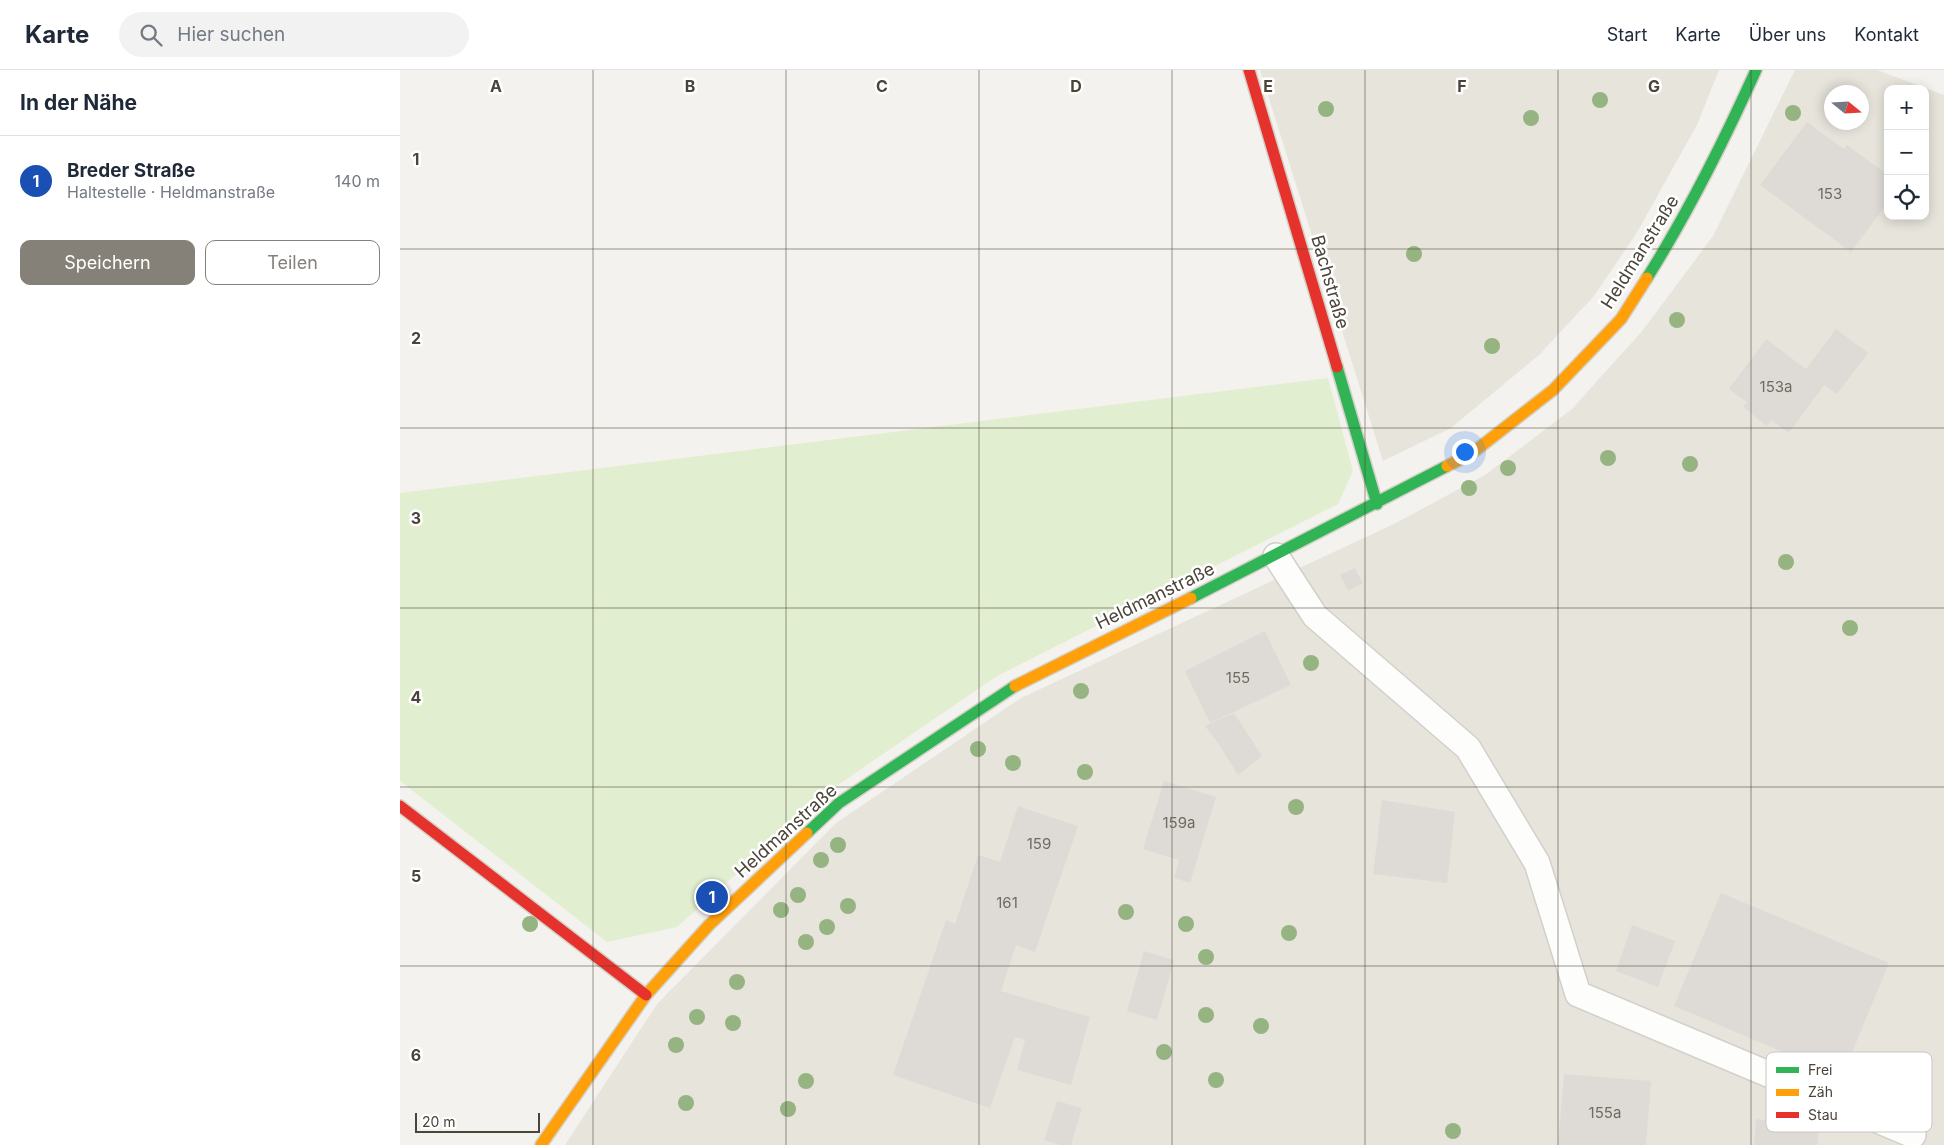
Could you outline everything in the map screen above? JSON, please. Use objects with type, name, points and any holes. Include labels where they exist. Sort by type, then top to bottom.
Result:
[{"type":"main road","name":"Bachstraße","points":[[1249,70],[1377,504]]},
{"type":"main road","name":"Heldmanstraße","points":[[541,1145],[646,995],[709,925],[839,803],[1017,684],[1276,556],[1471,454],[1553,390],[1621,319],[1670,242],[1723,143],[1756,70]]},
{"type":"main road","points":[[400,806],[646,995]]},
{"type":"lane","points":[[1276,556],[1315,616],[1468,748],[1537,863],[1578,994],[1766,1073]]},
{"type":"lane","points":[[1906,1132],[1913,1135]]},
{"type":"shaded area","points":[[1260,70],[1719,70],[1697,125],[1636,234],[1594,296],[1539,355],[1451,428],[1383,461]]},
{"type":"shaded area","points":[[1795,70],[1877,70],[1917,85],[1884,85],[1884,220],[1929,220],[1929,89],[1944,95],[1944,1145],[565,1145],[657,1004],[836,823],[1021,698],[1394,524],[1485,475],[1572,409],[1643,330],[1713,236]]},
{"type":"green space","points":[[1328,378],[1353,471],[1338,504],[997,676],[829,791],[677,927],[607,942],[400,781],[400,493]]},
{"type":"building","points":[[1807,122],[1844,149],[1847,145],[1884,172],[1884,207],[1851,252],[1760,185]]},
{"type":"building","points":[[1836,329],[1868,353],[1837,394],[1824,385],[1789,433],[1771,420],[1767,426],[1743,407],[1747,402],[1729,389],[1766,339],[1806,369]]},
{"type":"building","points":[[1355,568],[1363,583],[1348,591],[1340,575]]},
{"type":"building","points":[[1265,631],[1291,685],[1210,723],[1185,671]]},
{"type":"building","points":[[1234,713],[1262,756],[1238,775],[1205,726]]},
{"type":"building","points":[[1164,781],[1216,797],[1190,883],[1174,878],[1179,860],[1143,849]]},
{"type":"building","points":[[1382,800],[1455,812],[1447,883],[1373,874]]},
{"type":"building","points":[[1018,806],[1078,826],[1035,952],[1016,945],[1001,991],[1090,1017],[1071,1085],[1017,1070],[1025,1040],[1015,1037],[990,1108],[893,1075],[946,920],[955,924],[978,855],[1000,862]]},
{"type":"building","points":[[1721,893],[1889,963],[1852,1052],[1783,1052],[1674,1006]]},
{"type":"building","points":[[1632,925],[1675,941],[1658,987],[1616,971]]},
{"type":"building","points":[[1144,951],[1174,960],[1157,1020],[1127,1011]]},
{"type":"building","points":[[1564,1074],[1651,1081],[1646,1145],[1558,1145]]},
{"type":"building","points":[[1057,1101],[1082,1108],[1071,1145],[1060,1145],[1044,1140]]},
{"type":"building","points":[[1756,1119],[1766,1120],[1766,1132],[1818,1132],[1817,1145],[1754,1145]]},
{"type":"traffic: fast","points":[[1647,278],[1705,175],[1756,70]]},
{"type":"traffic: fast","points":[[1337,367],[1377,504]]},
{"type":"traffic: fast","points":[[1191,598],[1447,466]]},
{"type":"traffic: fast","points":[[807,833],[839,803],[1015,686]]},
{"type":"traffic: slow","points":[[1447,466],[1471,454],[1553,390],[1621,319],[1647,278]]},
{"type":"traffic: slow","points":[[1015,686],[1191,598]]},
{"type":"traffic: slow","points":[[541,1145],[646,995],[709,925],[807,833]]},
{"type":"traffic: jam","points":[[1249,70],[1337,367]]},
{"type":"traffic: jam","points":[[400,806],[646,995]]},
{"type":"place","name":"Breder Straße","points":[[712,897]]}]
